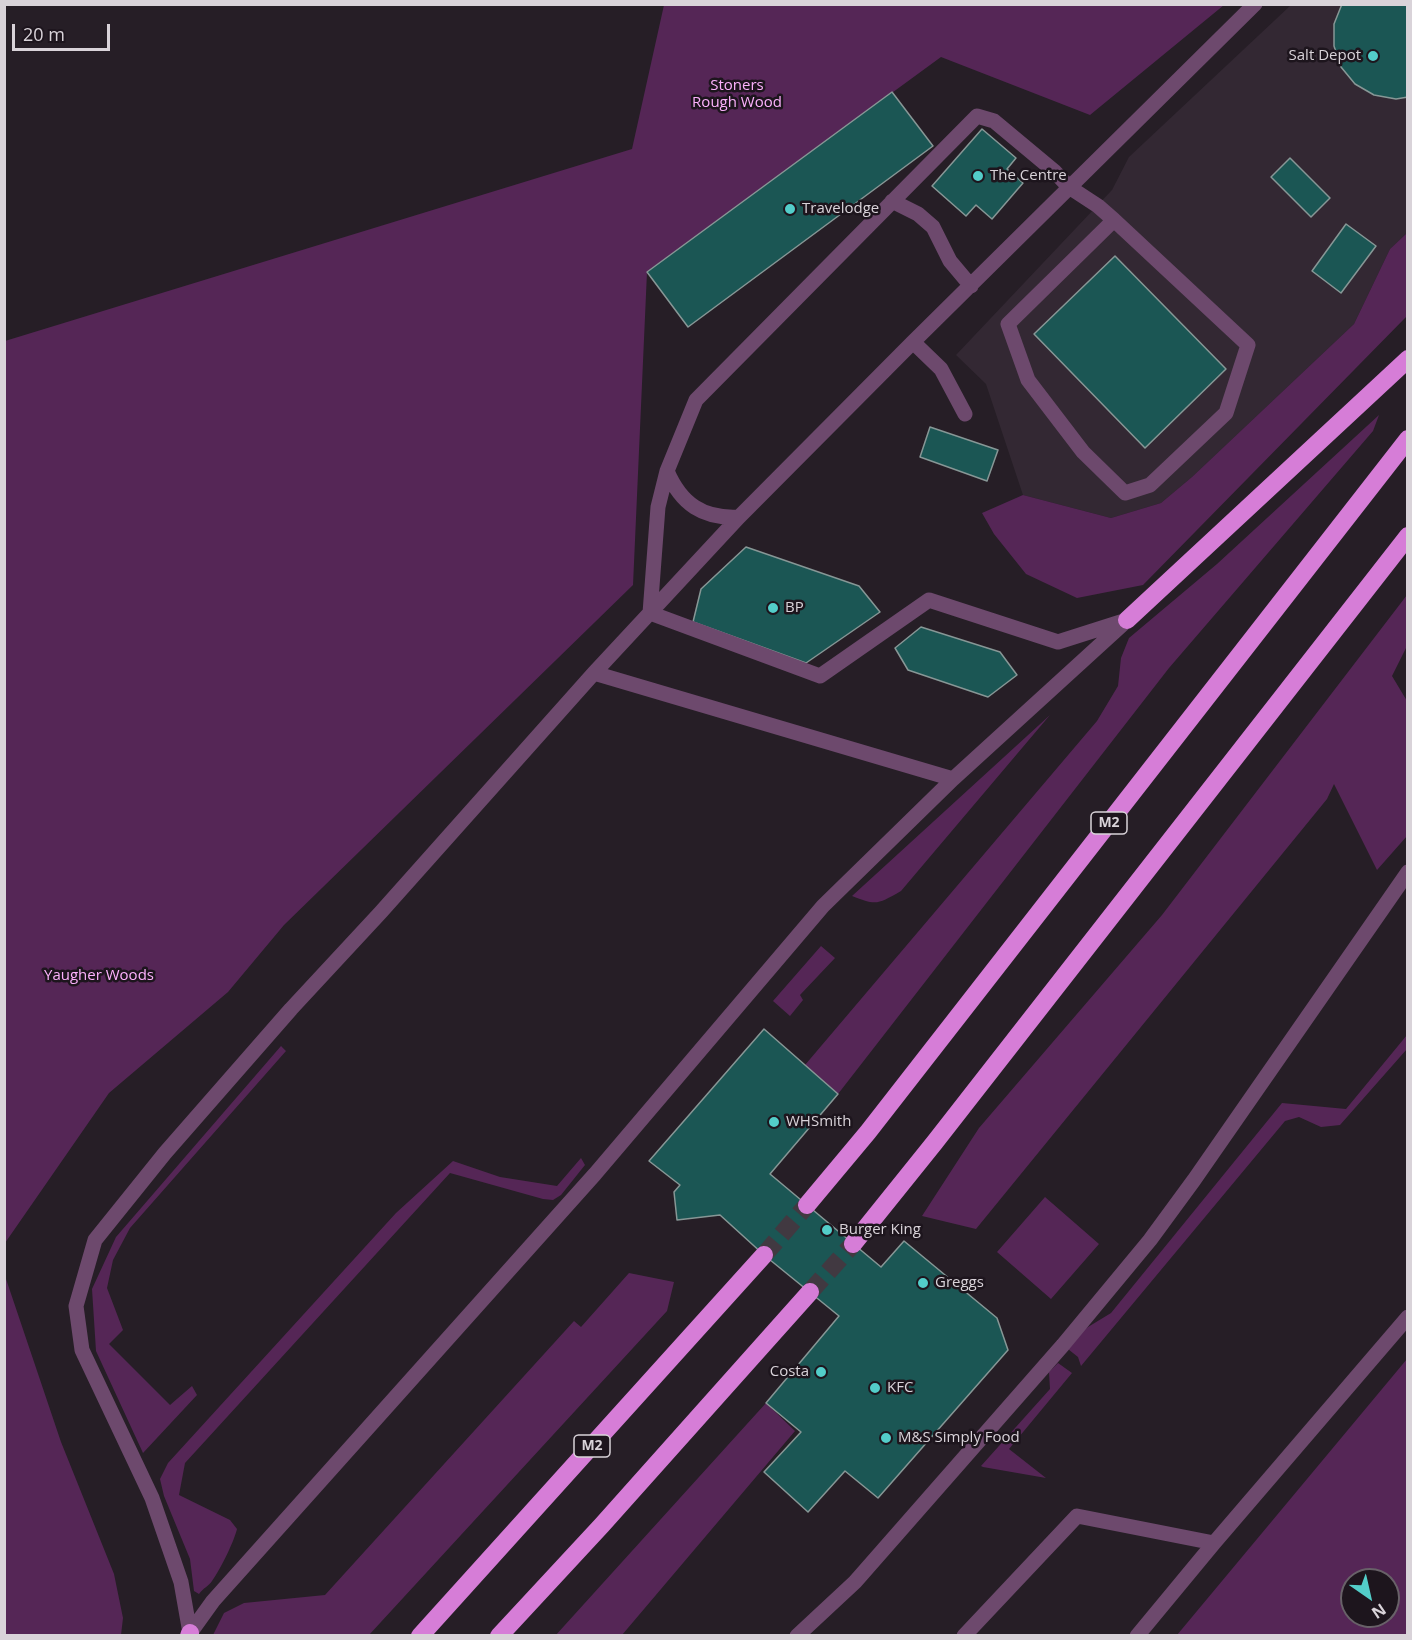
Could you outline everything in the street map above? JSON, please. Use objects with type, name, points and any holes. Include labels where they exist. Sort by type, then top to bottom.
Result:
[{"type":"highway","points":[[1127,620],[1407,359]]},
{"type":"highway","name":"M2","points":[[807,1205],[868,1132],[1407,439]]},
{"type":"highway","points":[[853,1244],[943,1133],[1407,536]]},
{"type":"highway","name":"M2","points":[[420,1635],[764,1255]]},
{"type":"highway","points":[[500,1635],[602,1525],[810,1292]]},
{"type":"lane","points":[[189,1634],[181,1582],[152,1498],[82,1350],[76,1306],[95,1240],[180,1135],[594,673],[739,517],[1255,4]]},
{"type":"lane","points":[[650,613],[658,507],[667,471],[696,400],[976,116],[994,121],[1054,171],[1069,187],[1114,219],[1248,345],[1226,413],[1150,485],[1125,493],[1083,452],[1028,380],[1008,324],[1114,219]]},
{"type":"lane","points":[[892,201],[918,214],[933,227],[950,261],[971,286]]},
{"type":"lane","points":[[913,342],[941,369],[965,414]]},
{"type":"lane","points":[[667,471],[676,490],[690,504],[713,516],[739,517]]},
{"type":"lane","points":[[650,613],[820,676],[928,600],[1058,642],[1127,620]]},
{"type":"lane","points":[[189,1634],[213,1601],[611,1156],[823,906],[953,779],[1127,620]]},
{"type":"lane","points":[[594,673],[953,779]]},
{"type":"lane","points":[[797,1635],[855,1582],[1063,1345],[1150,1240],[1407,872]]},
{"type":"lane","points":[[1137,1635],[1407,1317]]},
{"type":"lane","points":[[964,1635],[1077,1516],[1214,1543]]},
{"type":"shaded area","points":[[1291,5],[1407,5],[1407,233],[1390,249],[1354,324],[1192,477],[1161,503],[1111,518],[1023,495],[986,384],[956,355],[1112,190],[1129,157]]},
{"type":"green space","points":[[664,5],[1224,5],[1090,115],[941,57],[647,272],[633,585],[284,925],[228,992],[109,1093],[5,1243],[5,341],[632,149]]},
{"type":"green space","points":[[1407,233],[1407,316],[1143,585],[1077,598],[1026,574],[994,534],[982,513],[1023,495],[1111,518],[1161,503],[1192,477],[1354,324],[1390,249]]},
{"type":"green space","points":[[1379,415],[1373,431],[1169,668],[838,1094],[805,1065],[1097,721],[1118,686],[1121,658],[1129,638],[1217,564]]},
{"type":"green space","points":[[1407,595],[1407,646],[1392,676],[1407,701],[1407,836],[1377,870],[1334,784],[1327,799],[976,1229],[922,1216],[979,1128],[1162,915]]},
{"type":"green space","points":[[1050,715],[901,891],[877,902],[852,896]]},
{"type":"green space","points":[[821,946],[835,958],[800,995],[803,1000],[790,1016],[773,1001]]},
{"type":"green space","points":[[1407,1035],[1407,1049],[1340,1125],[1321,1127],[1299,1117],[1285,1121],[1081,1366],[1078,1357],[1063,1345],[1111,1313],[1282,1103],[1346,1109]]},
{"type":"green space","points":[[281,1046],[286,1051],[130,1228],[113,1260],[107,1288],[123,1330],[109,1344],[170,1405],[192,1386],[197,1395],[143,1453],[96,1351],[92,1289],[116,1237]]},
{"type":"green space","points":[[581,1158],[585,1165],[561,1195],[553,1200],[450,1173],[185,1463],[179,1495],[230,1520],[237,1529],[233,1542],[212,1581],[199,1594],[194,1591],[190,1559],[164,1496],[160,1479],[168,1463],[396,1213],[453,1161],[500,1177],[557,1186]]},
{"type":"green space","points":[[1045,1197],[1099,1244],[1051,1299],[997,1252]]},
{"type":"green space","points":[[4,1273],[61,1442],[114,1574],[123,1618],[121,1635],[5,1635]]},
{"type":"green space","points":[[629,1273],[674,1282],[667,1311],[369,1635],[213,1635],[224,1613],[244,1603],[325,1595],[574,1321],[581,1327]]},
{"type":"green space","points":[[1407,1359],[1407,1635],[1177,1635]]},
{"type":"green space","points":[[1058,1363],[1072,1373],[1009,1449],[1046,1478],[981,1466],[1050,1389],[1049,1372]]},
{"type":"green space","points":[[766,1403],[795,1431],[622,1635],[555,1636]]},
{"type":"building","name":"Salt Depot","points":[[1342,4],[1408,4],[1408,97],[1396,99],[1374,95],[1355,84],[1341,67],[1334,46],[1334,24]]},
{"type":"building","name":"Travelodge","points":[[892,92],[933,146],[688,327],[647,272]]},
{"type":"building","name":"The Centre","points":[[982,129],[1016,158],[1007,169],[1023,183],[992,219],[976,205],[966,216],[932,186]]},
{"type":"building","points":[[1290,158],[1330,198],[1311,217],[1271,177]]},
{"type":"building","points":[[1346,224],[1376,246],[1341,293],[1312,271]]},
{"type":"building","points":[[1115,256],[1226,369],[1145,448],[1034,334]]},
{"type":"building","points":[[930,427],[998,450],[987,481],[920,457]]},
{"type":"building","points":[[746,547],[859,586],[880,612],[806,663],[693,622],[701,589]]},
{"type":"building","points":[[921,627],[1000,652],[1017,675],[988,697],[908,670],[895,648]]},
{"type":"building","points":[[764,1029],[838,1094],[770,1174],[881,1267],[904,1241],[997,1318],[1008,1350],[878,1498],[845,1471],[808,1512],[764,1472],[801,1432],[766,1403],[839,1316],[764,1255],[720,1215],[677,1220],[674,1192],[680,1185],[649,1161]]},
{"type":"tunnel","points":[[764,1255],[807,1205]]},
{"type":"tunnel","points":[[810,1292],[853,1244]]},
{"type":"place","name":"Salt Depot","points":[[1373,56]]},
{"type":"place","name":"The Centre","points":[[978,176]]},
{"type":"place","name":"Travelodge","points":[[790,209]]},
{"type":"place","name":"BP","points":[[773,608]]},
{"type":"place","name":"WHSmith","points":[[774,1122]]},
{"type":"place","name":"Burger King","points":[[827,1230]]},
{"type":"place","name":"Greggs","points":[[923,1283]]},
{"type":"place","name":"Costa","points":[[821,1372]]},
{"type":"place","name":"KFC","points":[[875,1388]]},
{"type":"place","name":"M&S Simply Food","points":[[886,1438]]},
{"type":"park label","name":"Stoners Rough Wood","points":[[737,94]]},
{"type":"park label","name":"Yaugher Woods","points":[[99,976]]}]
